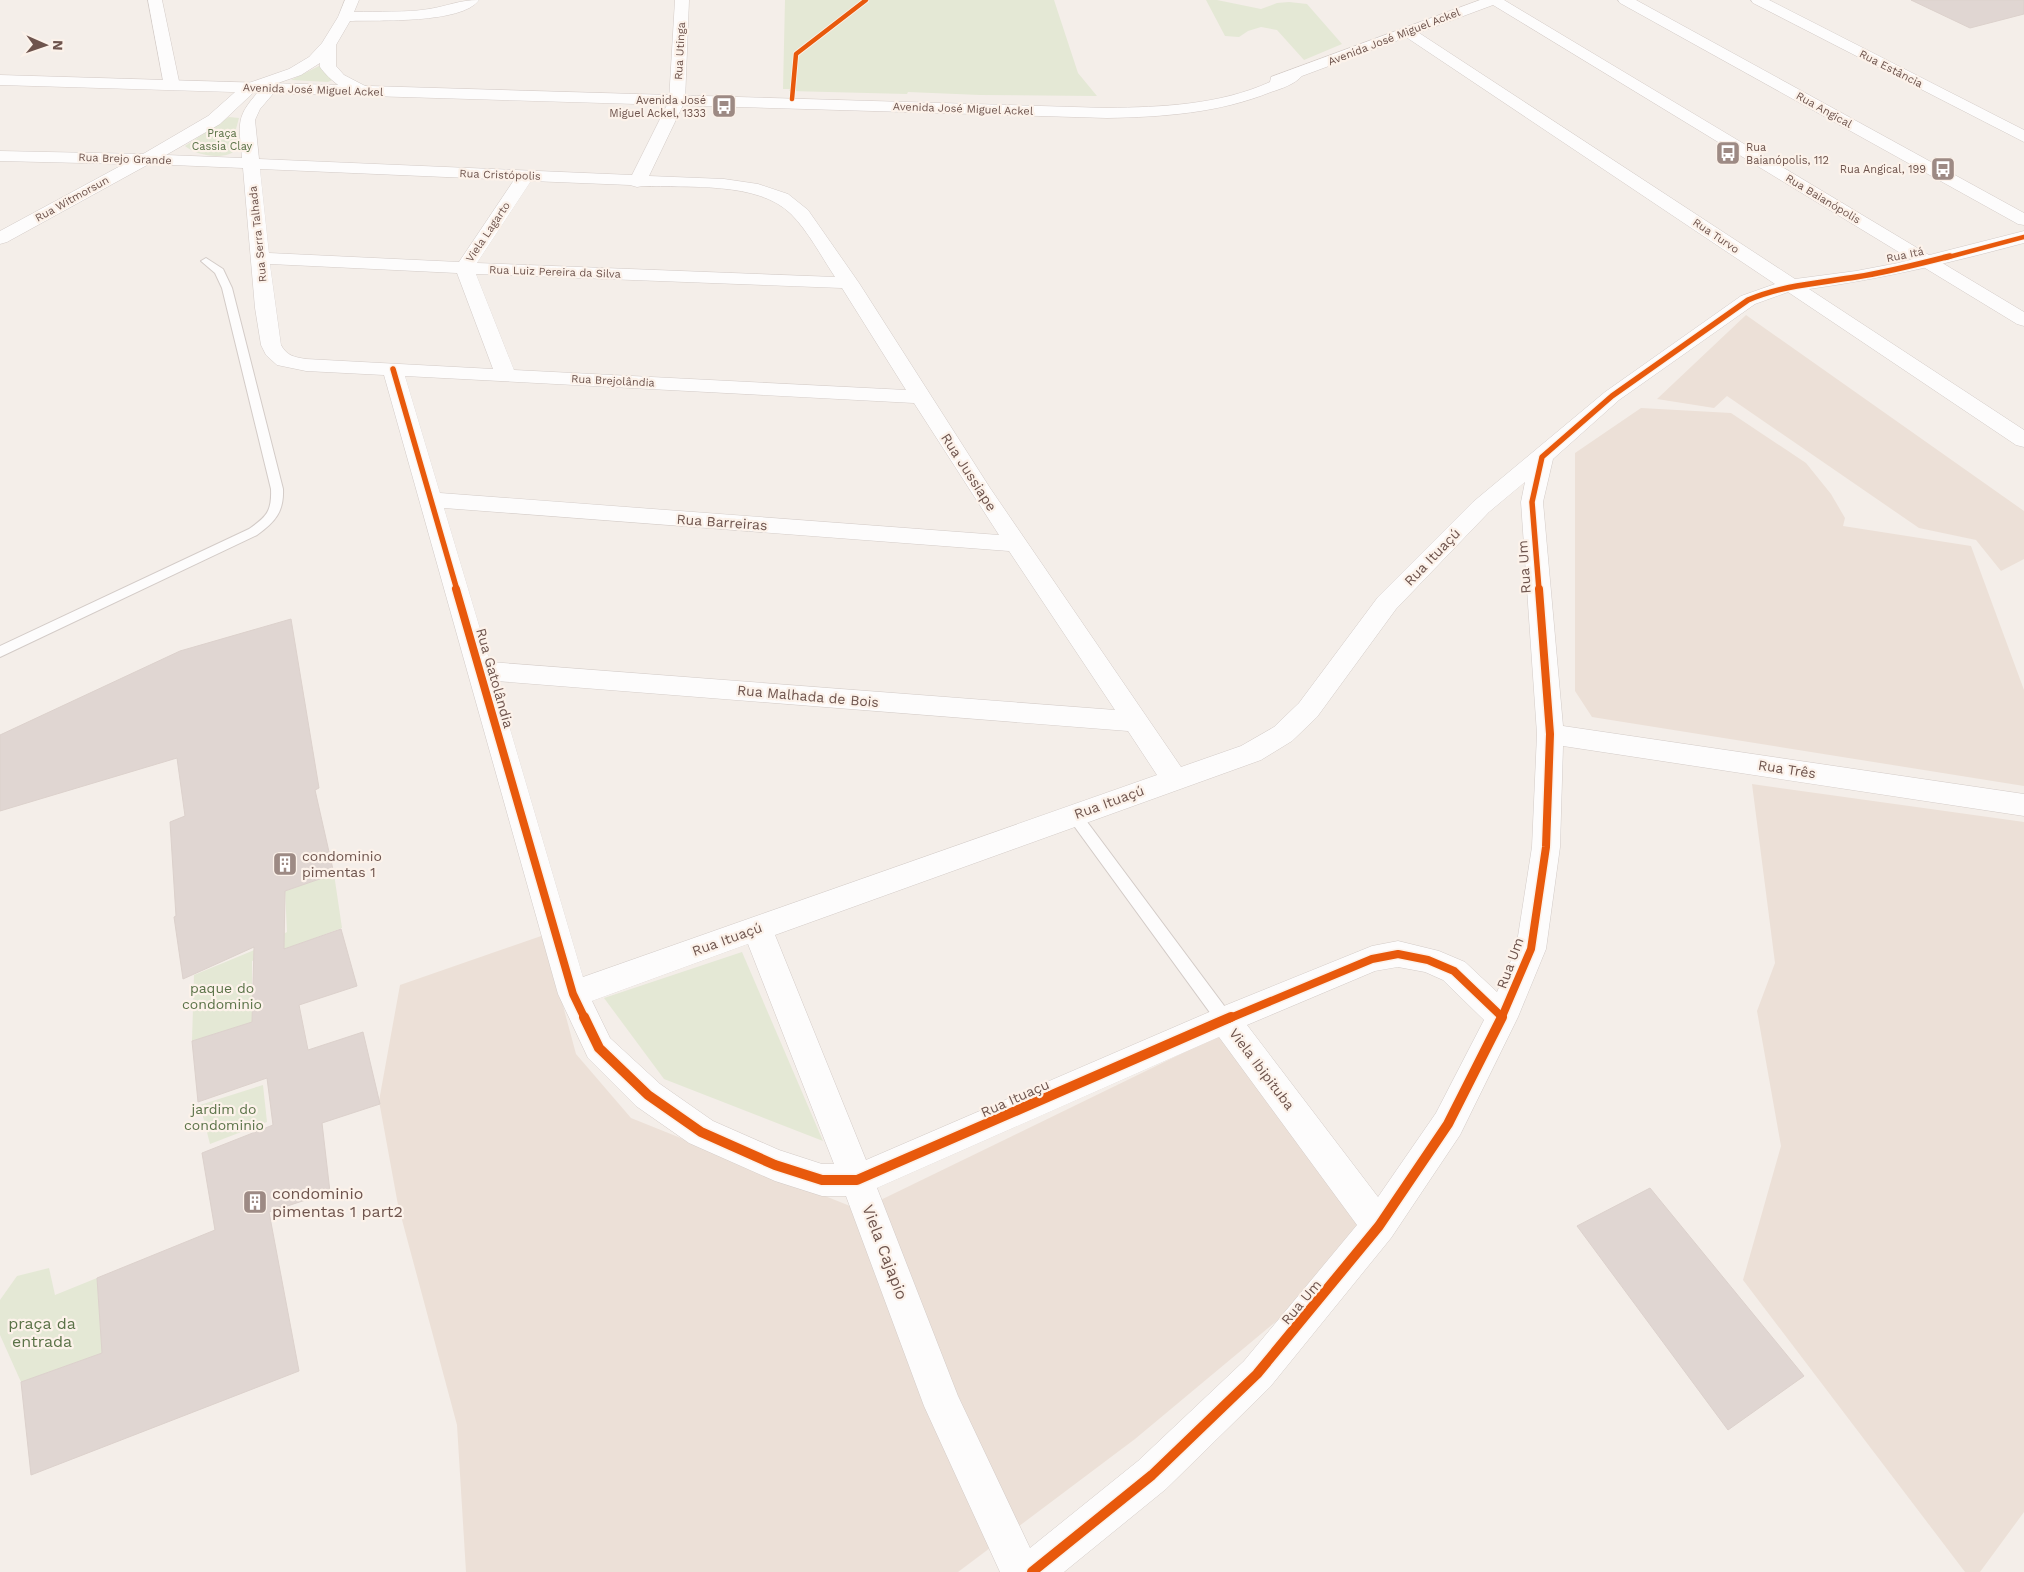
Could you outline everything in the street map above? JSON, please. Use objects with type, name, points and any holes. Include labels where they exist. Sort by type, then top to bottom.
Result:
[{"type":"street","points":[[155,0],[172,86]]},
{"type":"street","points":[[143,159],[192,134],[221,114],[249,88],[295,72],[314,60],[328,45],[345,17],[352,0]]},
{"type":"street","name":"Rua Utinga","points":[[677,99],[682,0]]},
{"type":"street","name":"Avenida José Miguel Ackel","points":[[0,80],[677,99],[1144,105],[1209,98],[1295,75],[1494,0]]},
{"type":"street","name":"Rua Baianópolis","points":[[1494,0],[2024,320]]},
{"type":"street","name":"Rua Angical","points":[[1625,0],[2024,220]]},
{"type":"street","name":"Rua Estância","points":[[1758,0],[2024,137]]},
{"type":"street","points":[[345,17],[434,13],[451,10],[468,3]]},
{"type":"street","name":"Rua Turvo","points":[[1408,32],[2024,440]]},
{"type":"street","points":[[328,45],[328,67],[338,78],[363,91]]},
{"type":"street","points":[[148,84],[165,58]]},
{"type":"street","points":[[221,114],[248,115],[270,88]]},
{"type":"street","points":[[637,182],[677,99]]},
{"type":"street","name":"Rua Serra Talhada","points":[[248,115],[250,165],[265,308],[271,345],[276,355],[284,360],[306,365]]},
{"type":"street","name":"Rua Brejo Grande","points":[[0,156],[143,159],[250,165]]},
{"type":"street","name":"Rua Witmorsun","points":[[0,238],[143,159]]},
{"type":"street","name":"Rua Cristópolis","points":[[250,165],[749,186]]},
{"type":"street","name":"Viela Lagarto","points":[[506,375],[464,268],[526,176]]},
{"type":"street","name":"Rua Jussiape","points":[[749,186],[769,192],[789,203],[804,218],[849,284],[1016,544],[1174,779]]},
{"type":"street","name":"Rua Itá","points":[[1789,285],[1854,277],[1928,262],[2024,237]]},
{"type":"street","name":"Rua Luiz Pereira da Silva","points":[[260,258],[849,284]]},
{"type":"street","points":[[1542,457],[1612,396],[1748,300],[1768,290],[1789,285]]},
{"type":"street","name":"Rua Brejolândia","points":[[306,365],[920,397]]},
{"type":"street","name":"Rua Gatolândia","points":[[393,369],[573,994]]},
{"type":"street","name":"Rua Ituaçú","points":[[573,994],[1251,753],[1283,734],[1308,710],[1387,603],[1488,501],[1542,457]]},
{"type":"street","name":"Rua Um","points":[[1032,1572],[1152,1475],[1257,1374],[1379,1226],[1448,1124],[1502,1017],[1531,949],[1546,846],[1550,734],[1532,502],[1542,457]]},
{"type":"street","name":"Rua Barreiras","points":[[429,499],[1016,544]]},
{"type":"street","points":[[1488,501],[1508,502],[1520,506],[1533,517]]},
{"type":"street","name":"Rua Malhada de Bois","points":[[480,670],[1136,722]]},
{"type":"street","name":"Rua Três","points":[[1550,734],[2024,805]]},
{"type":"street","name":"Viela Cajapio","points":[[757,928],[857,1180],[943,1406],[1021,1572]]},
{"type":"street","name":"Rua Ituaçu","points":[[573,994],[599,1048],[648,1095],[701,1132],[775,1164],[822,1180],[857,1180],[1225,1020],[1372,959],[1398,954],[1428,960],[1454,971],[1502,1017]]},
{"type":"street","name":"Viela Ibipituba","points":[[1225,1020],[1379,1226]]},
{"type":"lane","points":[[0,652],[253,532],[272,519],[278,505],[277,489],[227,288],[219,271],[206,261]]},
{"type":"lane","name":"Viela Ibipituba","points":[[1074,815],[1225,1020]]},
{"type":"shaded area","points":[[1746,315],[2024,511],[2024,559],[2001,571],[1976,540],[1919,528],[1727,396],[1714,408],[1657,399]]},
{"type":"shaded area","points":[[1641,408],[1731,413],[1806,463],[1831,494],[1845,518],[1843,526],[1971,546],[2024,690],[2024,786],[1592,717],[1575,691],[1575,453]]},
{"type":"shaded area","points":[[1752,784],[2024,822],[2024,1512],[1980,1572],[1965,1572],[1743,1280],[1781,1146],[1757,1011],[1775,963]]},
{"type":"shaded area","points":[[544,935],[576,1054],[631,1118],[860,1210],[1226,1032],[1370,1243],[1135,1439],[958,1572],[466,1572],[457,1425],[398,1205],[379,1101],[400,985]]},
{"type":"green space","points":[[785,0],[1054,0],[1078,73],[1097,96],[789,91],[790,89],[783,89]]},
{"type":"green space","points":[[1206,0],[1217,0],[1261,9],[1277,3],[1307,4],[1342,44],[1304,60],[1277,30],[1261,27],[1248,31],[1239,37],[1225,36]]},
{"type":"green space","points":[[319,66],[332,80],[328,82],[291,80]]},
{"type":"green space","name":"Praça Cassia Clay","points":[[229,117],[239,118],[236,129],[239,147],[234,152],[228,155],[212,156],[190,150],[185,146]]},
{"type":"green space","name":"paque do condominio","points":[[334,874],[342,928],[252,961],[252,1022],[192,1041],[194,975],[252,951],[287,932],[285,891]]},
{"type":"green space","points":[[742,952],[823,1141],[664,1079],[604,998]]},
{"type":"green space","name":"jardim do condominio","points":[[263,1085],[267,1122],[210,1144],[200,1105]]},
{"type":"green space","name":"praça da entrada","points":[[49,1268],[55,1295],[97,1278],[102,1353],[21,1382],[0,1335],[0,1300],[17,1276]]},
{"type":"building","points":[[1911,0],[2024,0],[2024,14],[1970,28]]},
{"type":"building","points":[[291,619],[319,788],[315,790],[334,874],[285,891],[284,949],[341,929],[357,986],[299,1005],[308,1050],[363,1032],[380,1104],[322,1123],[330,1192],[269,1212],[299,1371],[31,1475],[21,1382],[102,1353],[97,1278],[215,1230],[202,1153],[273,1125],[267,1078],[198,1102],[192,1041],[252,1022],[254,947],[183,979],[174,917],[176,916],[170,822],[185,816],[177,758],[0,811],[0,735],[180,651]]},
{"type":"building","points":[[1650,1188],[1804,1376],[1728,1430],[1577,1226]]},
{"type":"cycle path","points":[[792,99],[796,54],[866,0]]},
{"type":"cycle path","points":[[1032,1572],[1152,1475],[1257,1374],[1379,1226],[1448,1124],[1502,1017],[1531,949],[1546,847],[1550,734],[1532,502],[1542,457],[1612,396],[1748,300],[1788,286],[1898,269],[2024,237]]},
{"type":"cycle path","points":[[393,369],[573,994],[599,1048],[648,1095],[701,1132],[775,1165],[822,1180],[857,1180],[1225,1020],[1372,959],[1398,954],[1428,960],[1454,971],[1502,1017]]},
{"type":"place","name":"Avenida José Miguel Ackel, 1333","points":[[724,106]]},
{"type":"place","name":"Rua Baianópolis, 112","points":[[1728,153]]},
{"type":"place","name":"Rua Angical, 199","points":[[1943,169]]},
{"type":"place","name":"condominio pimentas 1","points":[[285,864]]},
{"type":"place","name":"condominio pimentas 1 part2","points":[[255,1202]]}]
